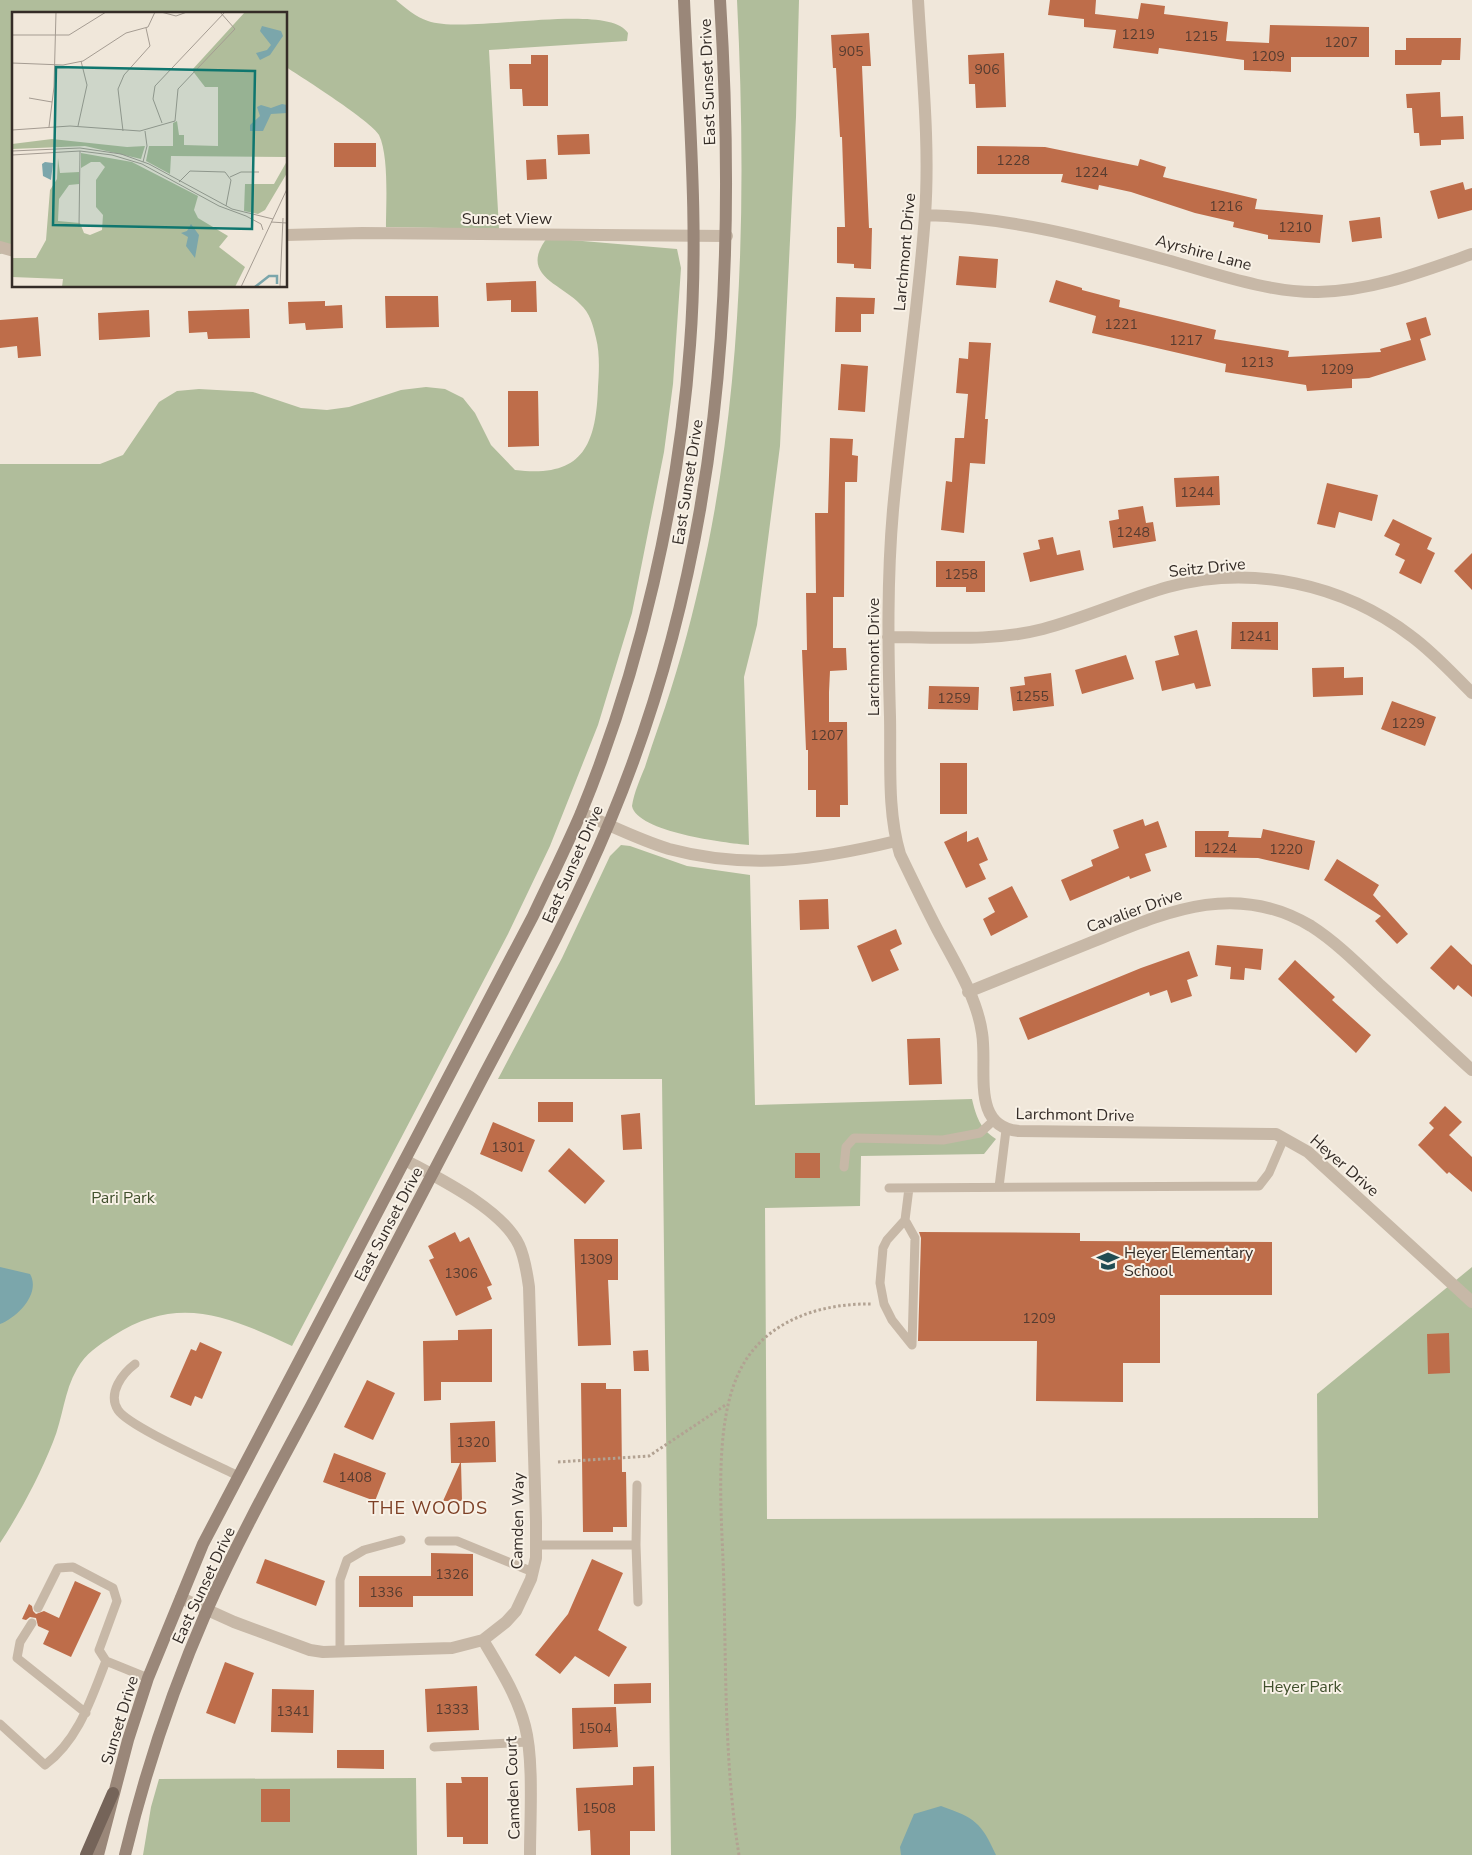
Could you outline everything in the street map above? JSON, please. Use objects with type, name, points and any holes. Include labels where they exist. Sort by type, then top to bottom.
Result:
[{"type":"main road","name":"East Sunset Drive","points":[[181,1598],[203,1544],[238,1476],[533,916],[581,813],[616,715],[664,532],[679,443],[690,344],[693,236],[684,0]]},
{"type":"main road","name":"East Sunset Drive","points":[[126,1855],[144,1785],[184,1666],[207,1610],[269,1486],[550,950],[608,824],[640,743],[656,692],[692,557],[707,476],[720,362],[727,236],[720,0]]},
{"type":"main road","name":"Sunset Drive","points":[[98,1855],[148,1678],[181,1598]]},
{"type":"main road","points":[[86,1855],[114,1793]]},
{"type":"street","name":"Larchmont Drive","points":[[918,0],[927,143],[925,215],[893,511],[888,637],[892,793],[896,841],[900,854],[968,992],[983,1034],[986,1105],[987,1113],[993,1121],[1006,1130],[1163,1132]]},
{"type":"street","name":"Ayrshire Lane","points":[[925,215],[968,217],[1036,226],[1097,240],[1279,289],[1315,292],[1355,289],[1397,280],[1472,254]]},
{"type":"street","name":"Sunset View","points":[[288,235],[372,233],[727,236]]},
{"type":"street","name":"Seitz Drive","points":[[888,637],[1002,636],[1043,629],[1169,587],[1232,578],[1267,578],[1303,584],[1324,590],[1377,613],[1427,648],[1472,692]]},
{"type":"street","points":[[581,813],[668,848],[696,855],[752,862],[817,858],[896,841]]},
{"type":"street","name":"Cavalier Drive","points":[[968,992],[1159,915],[1193,905],[1219,902],[1245,905],[1269,909],[1311,927],[1363,969],[1472,1070]]},
{"type":"street","name":"Heyer Drive","points":[[1163,1132],[1264,1132],[1284,1138],[1308,1152],[1472,1302]]},
{"type":"street","name":"Camden Way","points":[[181,1598],[310,1650],[452,1648],[483,1640],[506,1622],[516,1610],[528,1588],[533,1572],[536,1545],[529,1287],[525,1262],[508,1228],[493,1214],[405,1160]]},
{"type":"street","name":"Camden Court","points":[[483,1640],[511,1691],[525,1724],[528,1742],[530,1855]]},
{"type":"lane","points":[[844,1167],[846,1147],[854,1138],[943,1140],[980,1133],[993,1121]]},
{"type":"lane","points":[[999,1187],[1006,1130]]},
{"type":"lane","points":[[889,1188],[1259,1186],[1269,1173],[1284,1138]]},
{"type":"lane","points":[[905,1220],[915,1238],[912,1345],[892,1320],[884,1304],[880,1283],[881,1257],[887,1240],[905,1220],[910,1188]]},
{"type":"lane","points":[[135,1364],[124,1373],[115,1393],[116,1408],[122,1415],[141,1427],[238,1476]]},
{"type":"lane","points":[[637,1485],[636,1545],[638,1602]]},
{"type":"lane","points":[[340,1651],[340,1580],[347,1560],[364,1550],[401,1540]]},
{"type":"lane","points":[[429,1541],[457,1541],[533,1572]]},
{"type":"lane","points":[[536,1545],[636,1545]]},
{"type":"lane","points":[[38,1608],[58,1568],[73,1567],[113,1588],[117,1601],[99,1650],[106,1661],[148,1678]]},
{"type":"lane","points":[[32,1623],[20,1642],[17,1658],[86,1713]]},
{"type":"lane","points":[[0,1724],[45,1765],[60,1754],[81,1724],[106,1661]]},
{"type":"lane","points":[[434,1747],[528,1742]]},
{"type":"path","points":[[739,1855],[732,1804],[725,1644],[722,1456],[727,1404],[731,1389],[744,1362],[756,1346],[783,1324],[826,1308],[860,1304],[884,1304]]},
{"type":"path","points":[[558,1462],[649,1456],[727,1404]]},
{"type":"green space","points":[[0,0],[396,0],[411,12],[428,21],[448,24],[566,19],[594,20],[615,24],[628,33],[627,41],[489,50],[499,229],[386,227],[386,167],[379,135],[351,110],[288,68],[288,12],[12,12],[12,250],[0,254]]},
{"type":"green space","points":[[737,0],[799,0],[796,117],[780,446],[757,625],[744,677],[749,845],[703,839],[665,829],[649,823],[638,815],[632,806],[668,699],[696,599],[720,478],[729,410],[739,274],[741,205],[740,68]]},
{"type":"green space","name":"Pari Park","points":[[547,238],[677,249],[681,268],[673,384],[664,452],[632,613],[598,725],[550,846],[508,934],[292,1346],[246,1326],[203,1314],[181,1313],[159,1316],[137,1323],[113,1336],[93,1350],[77,1369],[66,1395],[48,1455],[22,1507],[0,1543],[0,464],[100,464],[123,455],[159,402],[177,391],[199,389],[253,392],[301,408],[327,410],[349,407],[401,390],[426,387],[445,389],[463,398],[475,413],[491,445],[515,470],[537,471],[556,469],[570,463],[580,454],[588,442],[597,408],[599,362],[596,338],[589,315],[580,304],[553,284],[540,270],[538,261],[540,251]]},
{"type":"green space","name":"Heyer Park","points":[[621,845],[630,846],[687,866],[750,875],[755,1105],[972,1099],[982,1126],[996,1139],[984,1154],[861,1156],[860,1206],[765,1208],[767,1519],[1318,1518],[1317,1394],[1472,1267],[1472,1855],[671,1855],[662,1079],[498,1079],[562,958],[610,856]]},
{"type":"green space","points":[[416,1778],[417,1855],[143,1855],[151,1807],[159,1779]]},
{"type":"water","points":[[0,1267],[30,1274],[33,1281],[26,1304],[14,1316],[0,1324]]},
{"type":"water","points":[[941,1806],[962,1814],[976,1823],[986,1835],[996,1855],[901,1855],[900,1847],[914,1814]]},
{"type":"building","points":[[1050,0],[1096,0],[1095,14],[1138,19],[1141,3],[1165,6],[1164,14],[1228,22],[1226,41],[1269,43],[1270,25],[1369,27],[1369,57],[1291,57],[1291,72],[1244,70],[1244,60],[1159,48],[1158,54],[1113,48],[1116,30],[1084,27],[1084,19],[1048,15]]},
{"type":"building","points":[[869,33],[871,66],[862,66],[869,228],[872,228],[871,269],[854,268],[854,264],[837,263],[837,227],[845,227],[842,137],[840,137],[836,68],[833,68],[831,35]]},
{"type":"building","points":[[1406,38],[1461,38],[1460,60],[1442,60],[1441,65],[1395,65],[1395,50],[1406,50]]},
{"type":"building","points":[[1004,53],[1006,107],[976,108],[975,84],[969,84],[968,55]]},
{"type":"building","points":[[531,55],[548,55],[548,106],[523,106],[522,89],[510,89],[509,64],[531,64]]},
{"type":"building","points":[[1440,92],[1441,117],[1463,116],[1464,139],[1441,140],[1441,145],[1420,146],[1419,133],[1414,133],[1412,108],[1407,108],[1406,94]]},
{"type":"building","points":[[589,134],[590,154],[558,155],[557,135]]},
{"type":"building","points":[[334,143],[376,143],[376,167],[334,167]]},
{"type":"building","points":[[977,146],[1045,147],[1138,166],[1140,159],[1166,167],[1163,177],[1257,199],[1255,209],[1323,215],[1320,243],[1268,239],[1268,235],[1233,227],[1234,222],[1195,213],[1131,192],[1099,185],[1098,190],[1061,182],[1063,174],[977,174]]},
{"type":"building","points":[[546,159],[547,179],[527,180],[526,160]]},
{"type":"building","points":[[1463,182],[1465,190],[1472,188],[1472,210],[1438,219],[1430,191]]},
{"type":"building","points":[[1380,217],[1382,238],[1352,242],[1349,221]]},
{"type":"building","points":[[959,256],[998,259],[996,288],[956,285]]},
{"type":"building","points":[[1056,280],[1082,288],[1082,290],[1120,300],[1119,307],[1216,330],[1214,339],[1289,351],[1288,357],[1381,352],[1380,349],[1411,340],[1406,323],[1426,317],[1431,335],[1420,339],[1426,360],[1369,378],[1352,379],[1352,388],[1307,391],[1306,385],[1225,372],[1226,364],[1092,333],[1096,316],[1049,302]]},
{"type":"building","points":[[536,281],[537,312],[511,312],[511,300],[487,301],[486,283]]},
{"type":"building","points":[[385,296],[438,296],[439,327],[386,328]]},
{"type":"building","points":[[836,297],[875,298],[874,314],[861,314],[861,332],[835,332]]},
{"type":"building","points":[[325,301],[325,306],[342,305],[343,328],[306,330],[305,323],[289,324],[288,302]]},
{"type":"building","points":[[249,309],[250,338],[208,339],[207,332],[189,333],[188,311]]},
{"type":"building","points":[[149,310],[150,337],[99,340],[98,313]]},
{"type":"building","points":[[38,317],[41,356],[18,358],[17,346],[0,348],[0,320]]},
{"type":"building","points":[[969,342],[991,343],[985,419],[988,419],[985,464],[970,463],[964,533],[941,530],[946,481],[952,482],[955,438],[964,438],[968,394],[956,393],[959,358],[968,359]]},
{"type":"building","points":[[841,364],[868,366],[865,412],[838,410]]},
{"type":"building","points":[[508,391],[538,391],[539,446],[508,447]]},
{"type":"building","points":[[830,438],[853,439],[852,455],[858,456],[857,482],[845,482],[844,597],[833,597],[833,648],[846,648],[847,670],[830,671],[829,692],[829,722],[847,722],[848,805],[840,805],[840,817],[816,817],[816,790],[808,790],[808,750],[806,750],[802,650],[807,650],[806,593],[816,593],[815,513],[828,513]]},
{"type":"building","points":[[1219,476],[1220,505],[1176,507],[1174,478]]},
{"type":"building","points":[[1327,483],[1378,495],[1372,521],[1339,512],[1335,528],[1317,524]]},
{"type":"building","points":[[1143,506],[1146,523],[1153,522],[1156,541],[1113,548],[1109,521],[1119,519],[1118,510]]},
{"type":"building","points":[[1393,519],[1432,538],[1427,549],[1435,553],[1421,584],[1399,573],[1405,560],[1395,555],[1400,544],[1384,536]]},
{"type":"building","points":[[1053,537],[1057,555],[1080,550],[1084,570],[1030,582],[1023,553],[1040,549],[1038,540]]},
{"type":"building","points":[[1472,553],[1472,590],[1454,571]]},
{"type":"building","points":[[936,561],[985,561],[985,592],[966,592],[966,587],[936,587]]},
{"type":"building","points":[[1232,622],[1278,622],[1278,650],[1231,649]]},
{"type":"building","points":[[1197,630],[1211,686],[1196,689],[1194,683],[1162,691],[1155,661],[1179,655],[1174,636]]},
{"type":"building","points":[[1126,655],[1134,679],[1082,694],[1075,670]]},
{"type":"building","points":[[1344,667],[1344,678],[1363,677],[1363,695],[1313,697],[1312,668]]},
{"type":"building","points":[[1051,673],[1054,706],[1013,711],[1010,687],[1025,685],[1024,677]]},
{"type":"building","points":[[929,686],[979,687],[978,710],[928,709]]},
{"type":"building","points":[[1392,701],[1436,717],[1425,746],[1381,729]]},
{"type":"building","points":[[940,763],[967,763],[967,814],[940,814]]},
{"type":"building","points":[[1143,819],[1145,826],[1158,821],[1167,847],[1145,854],[1151,871],[1130,879],[1129,876],[1070,901],[1061,880],[1093,866],[1091,860],[1119,848],[1113,830]]},
{"type":"building","points":[[1263,829],[1315,841],[1309,870],[1258,858],[1195,857],[1195,831],[1229,831],[1228,837],[1261,838]]},
{"type":"building","points":[[967,831],[967,842],[978,837],[988,860],[979,864],[986,879],[966,888],[944,842]]},
{"type":"building","points":[[1337,859],[1379,885],[1373,895],[1408,934],[1397,944],[1375,921],[1381,916],[1324,880]]},
{"type":"building","points":[[1012,886],[1028,917],[991,936],[983,919],[995,912],[988,898]]},
{"type":"building","points":[[828,899],[829,929],[800,930],[799,900]]},
{"type":"building","points":[[896,929],[902,944],[890,950],[899,970],[872,982],[857,946]]},
{"type":"building","points":[[1217,945],[1263,949],[1261,970],[1245,968],[1244,980],[1230,979],[1231,967],[1215,965]]},
{"type":"building","points":[[1451,945],[1472,965],[1472,997],[1458,985],[1454,990],[1430,968]]},
{"type":"building","points":[[1189,951],[1198,976],[1187,980],[1192,996],[1171,1003],[1167,990],[1150,996],[1149,992],[1028,1040],[1019,1018],[1141,968]]},
{"type":"building","points":[[1295,960],[1335,997],[1332,1000],[1371,1035],[1356,1053],[1278,979]]},
{"type":"building","points":[[940,1038],[942,1084],[909,1085],[907,1039]]},
{"type":"building","points":[[538,1102],[573,1102],[573,1122],[538,1122]]},
{"type":"building","points":[[1445,1106],[1462,1122],[1449,1135],[1472,1157],[1472,1192],[1449,1172],[1447,1174],[1418,1145],[1434,1128],[1429,1123]]},
{"type":"building","points":[[640,1113],[642,1149],[623,1150],[621,1115]]},
{"type":"building","points":[[493,1122],[535,1140],[522,1172],[480,1154]]},
{"type":"building","points":[[569,1148],[605,1181],[585,1204],[548,1171]]},
{"type":"building","points":[[795,1153],[820,1153],[820,1178],[795,1178]]},
{"type":"building","points":[[455,1232],[460,1242],[469,1237],[492,1285],[487,1287],[492,1299],[456,1316],[429,1260],[434,1258],[428,1246]]},
{"type":"building","points":[[919,1232],[1080,1233],[1080,1241],[1272,1242],[1272,1295],[1160,1295],[1160,1363],[1123,1363],[1123,1402],[1036,1401],[1037,1341],[918,1341],[921,1238]]},
{"type":"building","points":[[574,1239],[618,1239],[618,1280],[608,1280],[611,1345],[578,1346]]},
{"type":"building","points":[[492,1329],[492,1382],[441,1382],[441,1400],[424,1401],[423,1341],[458,1340],[458,1330]]},
{"type":"building","points":[[1449,1333],[1450,1373],[1428,1374],[1427,1334]]},
{"type":"building","points":[[200,1342],[222,1352],[202,1399],[195,1396],[191,1406],[170,1397],[191,1349],[196,1351]]},
{"type":"building","points":[[648,1350],[649,1371],[634,1371],[633,1351]]},
{"type":"building","points":[[367,1380],[395,1393],[373,1440],[344,1427]]},
{"type":"building","points":[[581,1383],[606,1383],[606,1389],[621,1389],[622,1472],[626,1472],[627,1527],[613,1527],[613,1532],[583,1532]]},
{"type":"building","points":[[495,1421],[496,1462],[461,1463],[462,1501],[443,1501],[460,1463],[451,1463],[450,1423]]},
{"type":"building","points":[[334,1453],[386,1473],[375,1501],[323,1482]]},
{"type":"building","points":[[431,1553],[473,1554],[473,1596],[413,1596],[413,1607],[359,1607],[359,1576],[431,1576]]},
{"type":"building","points":[[265,1559],[325,1581],[316,1606],[256,1583]]},
{"type":"building","points":[[592,1559],[623,1573],[598,1630],[627,1647],[609,1677],[575,1656],[560,1674],[535,1655],[568,1614]]},
{"type":"building","points":[[75,1581],[101,1593],[71,1657],[43,1644],[49,1631],[38,1626],[36,1618],[22,1619],[29,1604],[36,1614],[44,1611],[59,1618]]},
{"type":"building","points":[[225,1662],[254,1673],[235,1724],[206,1713]]},
{"type":"building","points":[[651,1683],[651,1703],[614,1704],[614,1684]]},
{"type":"building","points":[[477,1686],[479,1730],[427,1732],[425,1689]]},
{"type":"building","points":[[272,1689],[314,1690],[313,1733],[271,1732]]},
{"type":"building","points":[[616,1707],[618,1747],[573,1749],[572,1708]]},
{"type":"building","points":[[337,1750],[384,1750],[384,1769],[337,1768]]},
{"type":"building","points":[[654,1766],[655,1831],[630,1831],[630,1855],[591,1855],[590,1830],[578,1831],[576,1788],[633,1785],[633,1767]]},
{"type":"building","points":[[461,1777],[488,1777],[488,1844],[463,1844],[463,1837],[447,1837],[446,1783],[462,1783]]},
{"type":"building","points":[[261,1789],[290,1789],[290,1822],[261,1822]]},
{"type":"place","name":"Heyer Elementary School","points":[[1108,1261]]},
{"type":"district","name":"THE WOODS","points":[[428,1508]]}]
